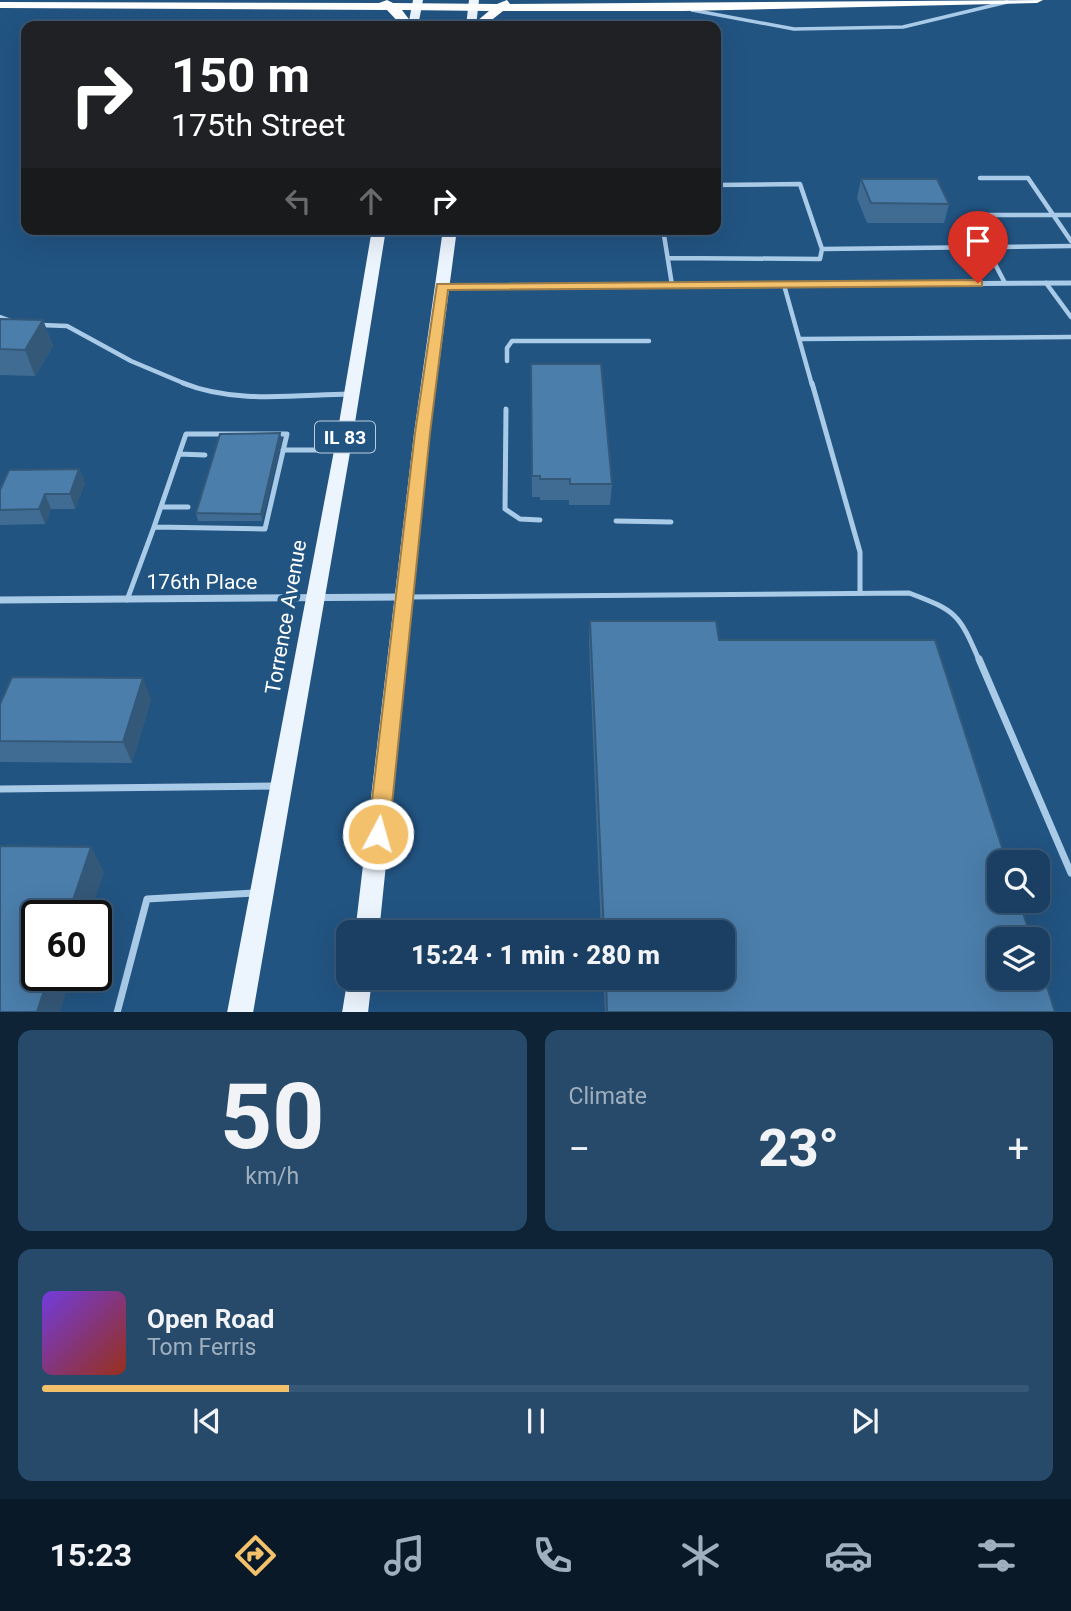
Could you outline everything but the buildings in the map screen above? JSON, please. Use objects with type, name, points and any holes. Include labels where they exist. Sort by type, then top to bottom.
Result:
[{"type":"highway","points":[[373,0],[395,9],[406,21]]},
{"type":"highway","points":[[484,21],[512,0]]},
{"type":"highway","points":[[0,5],[682,8],[1037,0]]},
{"type":"main road","points":[[412,21],[418,0]]},
{"type":"main road","points":[[472,21],[474,0]]},
{"type":"main road","name":"Torrence Avenue","points":[[240,1012],[316,599],[378,235]]},
{"type":"main road","points":[[368,920],[404,597],[449,235]]},
{"type":"main road","points":[[355,1012],[358,990]]},
{"type":"street","points":[[442,287],[1071,283]]},
{"type":"street","name":"176th Place","points":[[0,600],[404,597]]},
{"type":"lane","points":[[682,8],[793,29],[903,27],[1011,1]]},
{"type":"lane","points":[[822,250],[1071,244],[1028,178],[980,178]]},
{"type":"lane","points":[[668,258],[820,259],[822,250],[800,184],[721,185]]},
{"type":"lane","points":[[1006,283],[969,215],[1071,215]]},
{"type":"lane","points":[[664,235],[672,285]]},
{"type":"lane","points":[[1046,283],[1071,317]]},
{"type":"lane","points":[[784,285],[860,552],[860,593]]},
{"type":"lane","points":[[0,317],[16,323]]},
{"type":"lane","points":[[29,324],[67,326],[131,360],[203,391],[255,396],[352,394]]},
{"type":"lane","points":[[801,339],[1071,337]]},
{"type":"lane","points":[[507,361],[507,348],[512,341],[649,341]]},
{"type":"lane","points":[[506,410],[505,509],[520,519],[540,520]]},
{"type":"lane","points":[[127,600],[186,434],[287,434],[265,528],[154,527]]},
{"type":"lane","points":[[272,456],[342,450]]},
{"type":"lane","points":[[179,454],[205,455]]},
{"type":"lane","points":[[161,507],[188,507]]},
{"type":"lane","points":[[258,507],[270,507]]},
{"type":"lane","points":[[616,521],[671,522]]},
{"type":"lane","points":[[404,597],[909,593],[936,603],[962,620],[1071,873]]},
{"type":"lane","points":[[0,789],[281,786]]},
{"type":"lane","points":[[117,1012],[147,900],[262,893]]},
{"type":"route","points":[[378,834],[422,433],[442,287],[978,283]]}]
